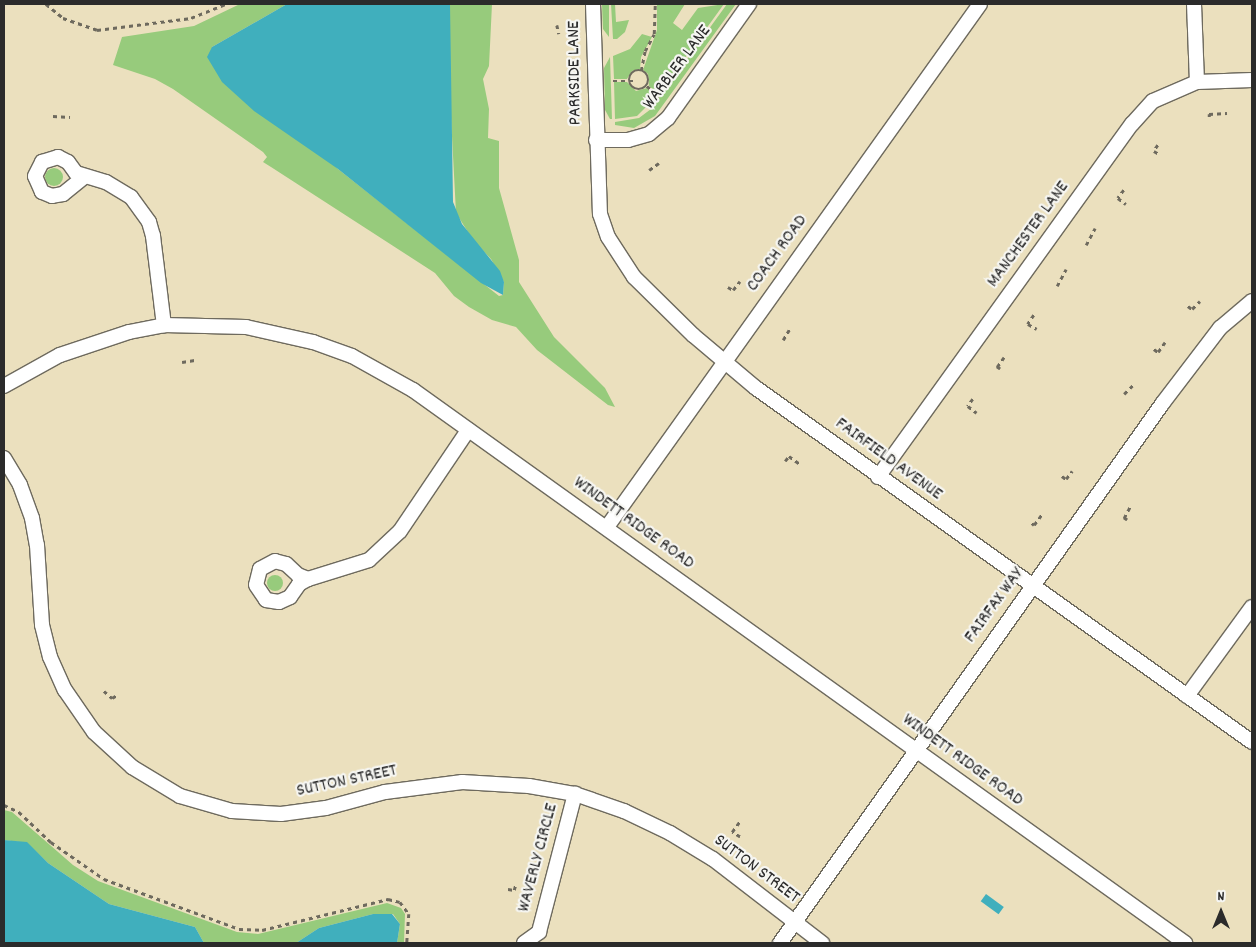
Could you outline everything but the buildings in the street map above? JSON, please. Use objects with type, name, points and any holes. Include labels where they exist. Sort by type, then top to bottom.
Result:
[{"type":"street","name":"PARKSIDE LANE","points":[[593,4],[596,140]]},
{"type":"street","name":"WARBLER LANE","points":[[596,140],[628,140],[649,134],[668,118],[749,4]]},
{"type":"street","name":"COACH ROAD","points":[[607,527],[980,4]]},
{"type":"street","points":[[1194,4],[1197,82]]},
{"type":"street","name":"MANCHESTER LANE","points":[[878,477],[1132,124],[1152,101],[1197,82],[1252,80]]},
{"type":"street","name":"FAIRFIELD AVENUE","points":[[596,140],[600,214],[619,258],[692,335],[724,362],[878,477],[1252,742]]},
{"type":"street","points":[[84,177],[120,188],[131,197],[149,222],[164,325]]},
{"type":"street","name":"FAIRFAX WAY","points":[[780,943],[793,921],[1193,362],[1220,328],[1252,301]]},
{"type":"street","name":"WINDETT RIDGE ROAD","points":[[4,386],[60,355],[129,332],[164,325],[246,327],[313,342],[383,371],[607,527],[1185,943]]},
{"type":"street","points":[[308,579],[369,560],[394,537],[468,430]]},
{"type":"street","name":"SUTTON STREET","points":[[4,458],[20,484],[32,518],[37,545],[42,625],[50,657],[65,690],[94,732],[126,761],[180,796],[232,811],[281,814],[326,808],[385,792],[462,782],[529,786],[575,794],[624,811],[670,832],[713,859],[822,943]]},
{"type":"street","points":[[1188,696],[1252,607]]},
{"type":"street","name":"WAVERLY CIRCLE","points":[[524,943],[540,938],[575,794]]},
{"type":"path","points":[[46,4],[63,18],[96,30],[191,18],[225,4]]},
{"type":"path","points":[[641,71],[657,22],[655,4]]},
{"type":"path","points":[[557,25],[558,34]]},
{"type":"path","points":[[629,81],[632,73],[641,71]]},
{"type":"path","points":[[641,71],[648,79],[647,86]]},
{"type":"path","points":[[612,81],[634,81]]},
{"type":"path","points":[[629,81],[634,89],[647,86]]},
{"type":"path","points":[[647,86],[659,96]]},
{"type":"path","points":[[1209,117],[1209,114],[1226,113]]},
{"type":"path","points":[[53,116],[70,117]]},
{"type":"path","points":[[1158,145],[1154,150],[1159,154]]},
{"type":"path","points":[[649,170],[659,163]]},
{"type":"path","points":[[1124,190],[1118,198],[1126,204]]},
{"type":"path","points":[[1086,245],[1095,228]]},
{"type":"path","points":[[1057,286],[1066,269]]},
{"type":"path","points":[[728,286],[734,290],[740,281]]},
{"type":"path","points":[[1188,306],[1192,309],[1200,301]]},
{"type":"path","points":[[1034,315],[1028,324],[1037,329]]},
{"type":"path","points":[[783,340],[789,330]]},
{"type":"path","points":[[1154,349],[1158,352],[1165,342]]},
{"type":"path","points":[[1000,369],[997,367],[1004,357]]},
{"type":"path","points":[[182,362],[195,360]]},
{"type":"path","points":[[1124,394],[1133,385]]},
{"type":"path","points":[[973,398],[968,406],[977,413]]},
{"type":"path","points":[[785,461],[789,456],[800,464]]},
{"type":"path","points":[[1062,476],[1066,479],[1072,472]]},
{"type":"path","points":[[1127,520],[1124,518],[1131,505]]},
{"type":"path","points":[[1032,523],[1034,525],[1042,514]]},
{"type":"path","points":[[104,691],[112,698],[117,695]]},
{"type":"path","points":[[4,805],[19,812],[51,842],[104,879],[239,930],[262,930],[388,900],[400,902],[409,914],[407,943]]},
{"type":"path","points":[[740,821],[732,832],[740,837]]},
{"type":"path","points":[[508,889],[514,890],[516,882]]},
{"type":"green space","points":[[240,4],[287,4],[212,47],[338,169],[499,296],[503,295],[504,282],[491,259],[473,240],[456,213],[450,98],[450,4],[492,4],[489,66],[483,79],[489,109],[488,138],[499,141],[499,188],[519,260],[519,282],[554,337],[605,388],[615,407],[608,405],[537,350],[516,327],[492,320],[469,307],[454,296],[435,273],[263,162],[267,157],[263,152],[173,89],[155,79],[113,65],[122,37],[194,26]]},
{"type":"green space","points":[[602,4],[609,4],[609,37],[603,29]]},
{"type":"green space","points":[[611,4],[615,4],[616,22],[629,20],[625,32],[617,39],[613,39]]},
{"type":"green space","points":[[657,4],[685,4],[673,23],[682,30],[698,8],[724,4],[659,94],[649,86],[648,74],[643,70],[657,30]]},
{"type":"green space","points":[[727,4],[736,4],[655,116],[634,128],[615,125],[615,122],[639,118],[651,109]]},
{"type":"green space","points":[[642,34],[652,37],[641,57],[640,69],[632,71],[627,79],[614,79],[613,56],[630,49]]},
{"type":"green space","points":[[610,57],[612,119],[610,119],[605,110],[604,68]]},
{"type":"green space","points":[[614,82],[627,82],[636,91],[647,88],[657,96],[637,116],[615,119]]},
{"type":"green space","points":[[54,168],[60,171],[63,177],[60,183],[54,186],[48,183],[45,177],[48,171]]},
{"type":"green space","points":[[272,575],[278,575],[283,580],[281,589],[272,591],[267,586],[267,580]]},
{"type":"green space","points":[[4,810],[12,812],[73,865],[98,881],[237,932],[258,934],[387,903],[401,908],[405,914],[404,943],[397,943],[400,924],[393,914],[373,914],[319,928],[296,943],[204,943],[195,927],[109,904],[48,863],[27,843],[4,840]]},
{"type":"water","points":[[287,4],[450,4],[453,202],[462,224],[500,271],[504,282],[503,295],[481,283],[338,169],[254,111],[222,82],[207,57],[212,47]]},
{"type":"water","points":[[4,840],[27,842],[48,863],[109,904],[195,927],[204,943],[4,943]]},
{"type":"water","points":[[986,894],[1004,907],[999,914],[981,901]]},
{"type":"water","points":[[373,914],[392,914],[400,924],[397,943],[296,943],[319,928]]}]
